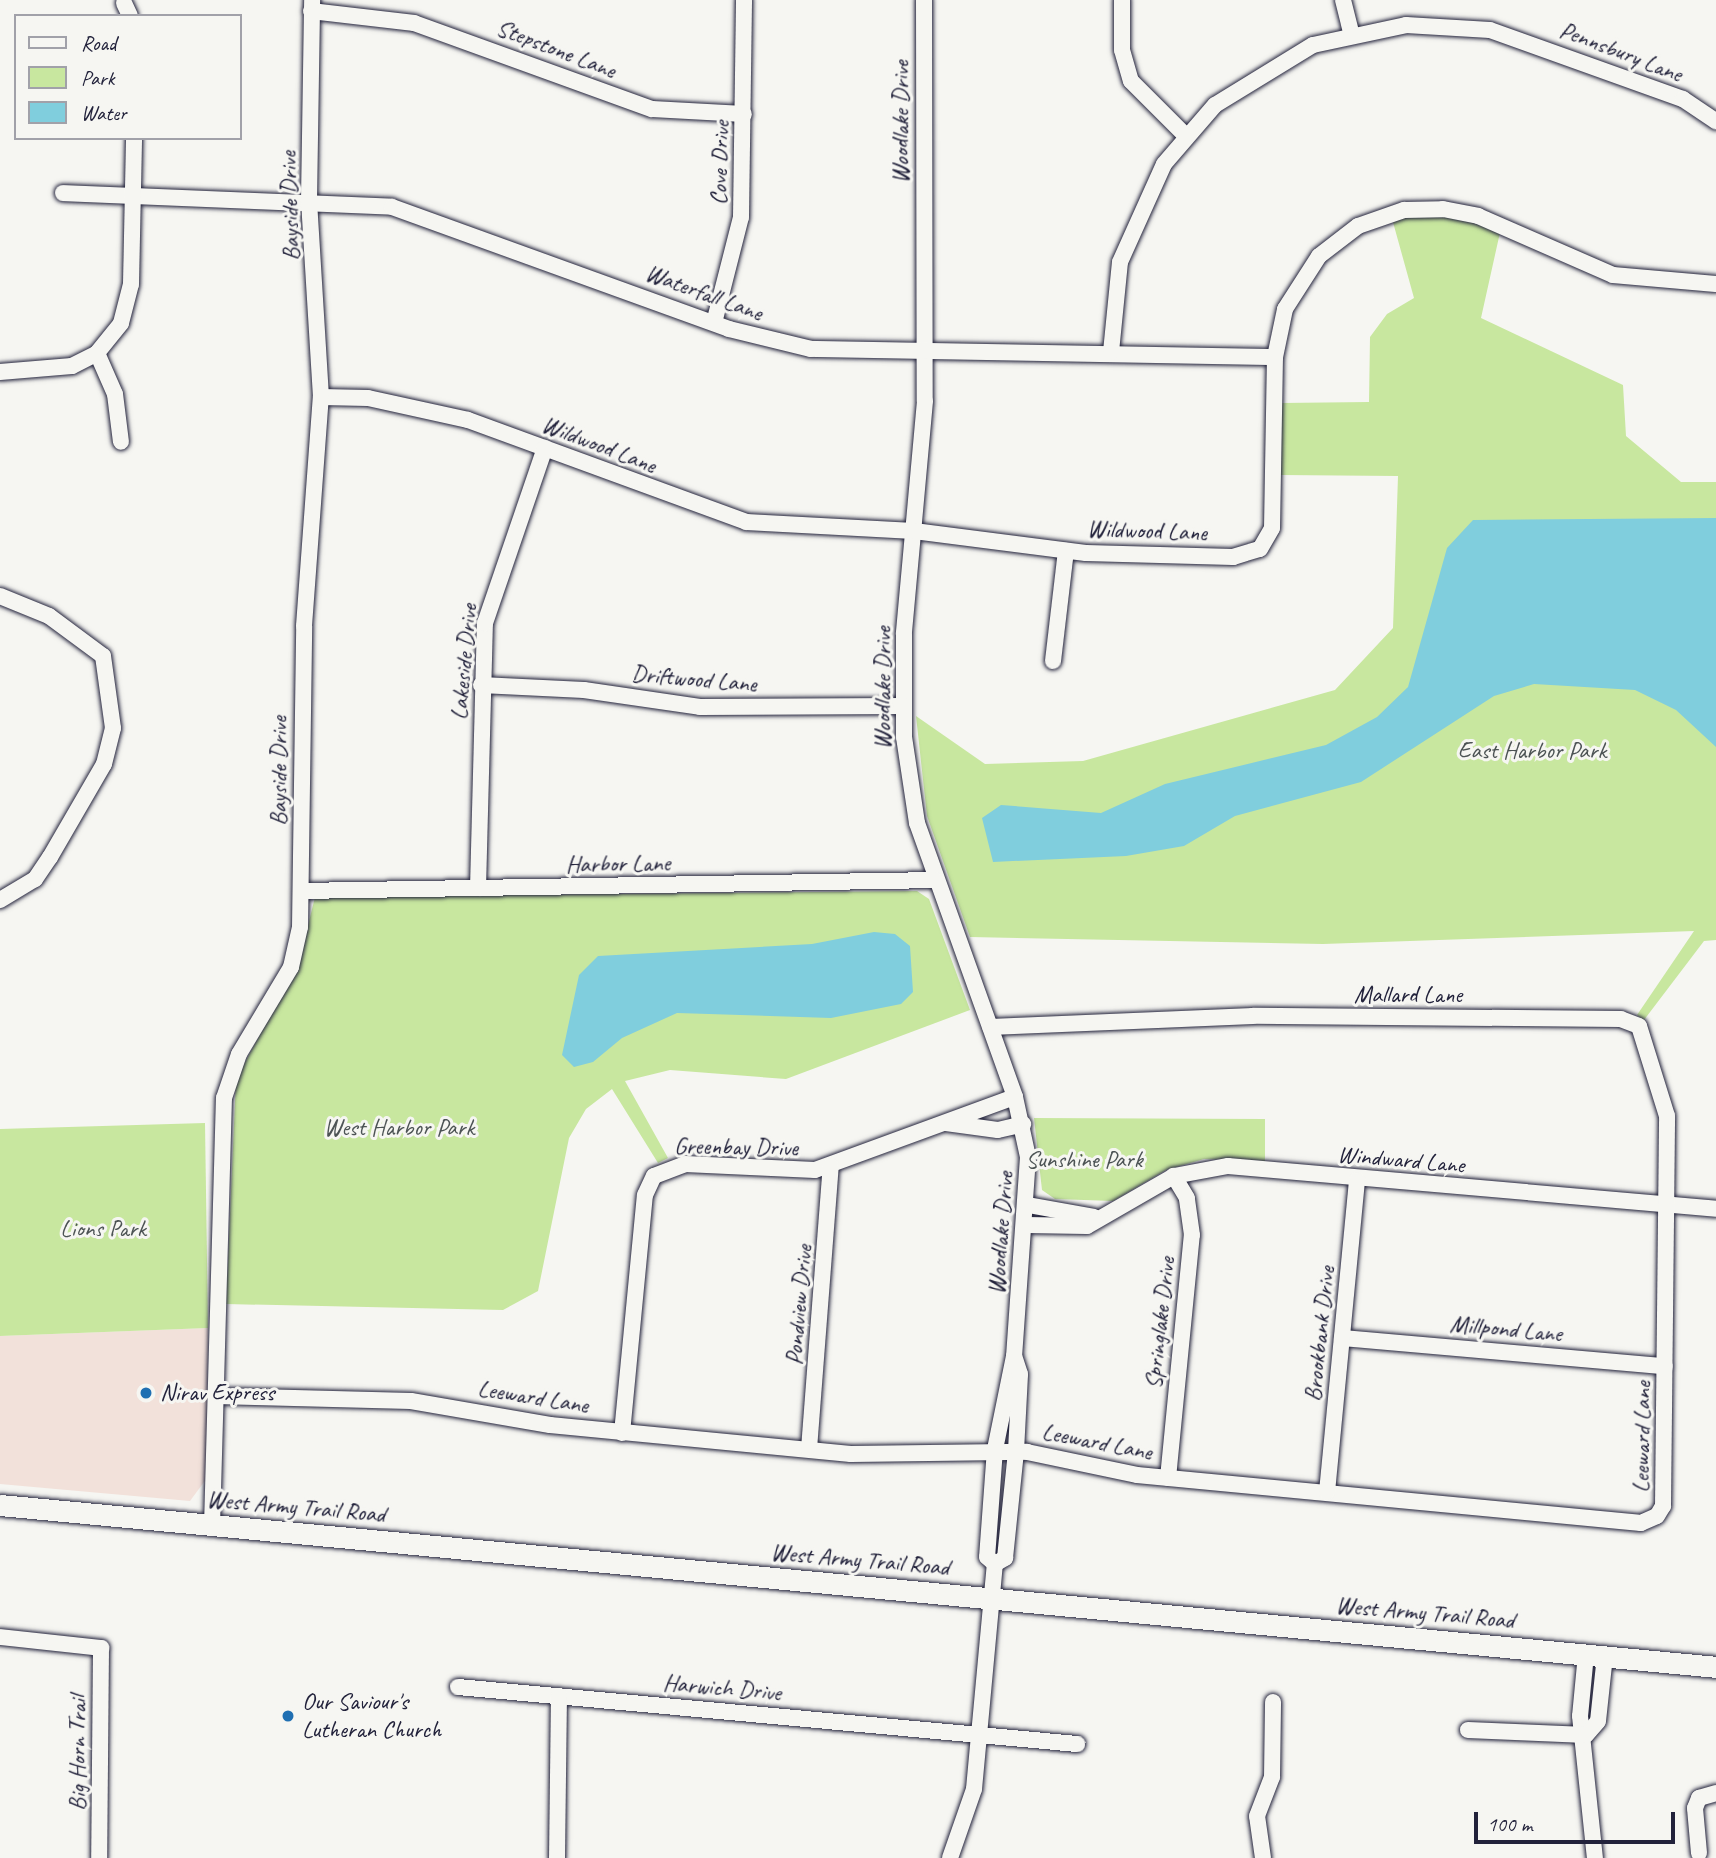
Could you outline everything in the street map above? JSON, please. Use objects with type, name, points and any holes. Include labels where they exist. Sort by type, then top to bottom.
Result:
[{"type":"main road","name":"West Army Trail Road","points":[[0,1505],[1716,1667]]},
{"type":"street","name":"Cove Drive","points":[[714,323],[739,235],[744,114],[744,0]]},
{"type":"street","name":"Woodlake Drive","points":[[925,0],[924,351],[904,706],[912,805],[935,880],[1023,1124],[1028,1205],[1014,1356],[995,1450],[986,1557],[995,1564]]},
{"type":"street","points":[[1122,0],[1122,50],[1132,81],[1185,135]]},
{"type":"street","points":[[1343,0],[1351,33]]},
{"type":"street","name":"Stepstone Lane","points":[[312,6],[414,23],[652,109],[744,114]]},
{"type":"street","name":"Bayside Drive","points":[[212,1526],[224,1098],[239,1054],[291,967],[301,891],[304,626],[321,397],[309,200],[312,6]]},
{"type":"street","name":"Pennsbury Lane","points":[[1111,352],[1127,241],[1145,196],[1185,135],[1252,77],[1351,33],[1427,24],[1490,30],[1683,99],[1716,121]]},
{"type":"street","points":[[0,372],[50,372],[97,353],[128,304],[134,140]]},
{"type":"street","name":"Waterfall Lane","points":[[63,193],[309,200],[434,218],[714,323],[811,349],[1111,352],[1275,357]]},
{"type":"street","name":"Wildwood Lane","points":[[321,397],[431,410],[545,448],[746,522],[914,531],[1066,551],[1233,557],[1260,550],[1272,519],[1275,357],[1285,309],[1319,256],[1358,226],[1404,210],[1478,216],[1622,277],[1716,284]]},
{"type":"street","points":[[97,353],[114,394],[121,442]]},
{"type":"street","name":"Lakeside Drive","points":[[478,888],[481,685],[491,597],[545,448]]},
{"type":"street","points":[[1053,661],[1066,551]]},
{"type":"street","points":[[0,596],[49,616],[103,656],[113,729],[104,764],[50,857],[35,879],[0,900]]},
{"type":"street","name":"Driftwood Lane","points":[[481,685],[584,690],[700,707],[904,706]]},
{"type":"street","name":"Harbor Lane","points":[[301,891],[935,880]]},
{"type":"street","name":"Mallard Lane","points":[[990,1027],[1253,1016],[1621,1019],[1639,1026],[1665,1103],[1665,1207]]},
{"type":"street","name":"Greenbay Drive","points":[[622,1433],[645,1195],[654,1176],[685,1164],[783,1173],[831,1166],[1015,1097]]},
{"type":"street","name":"Greenbay Drive","points":[[946,1123],[998,1130],[1023,1124]]},
{"type":"street","name":"Pondview Drive","points":[[809,1449],[831,1166]]},
{"type":"street","name":"Windward Lane","points":[[1026,1225],[1087,1226],[1094,1217],[1174,1176],[1228,1166],[1357,1180],[1665,1207],[1716,1209]]},
{"type":"street","name":"Springlake Drive","points":[[1168,1478],[1192,1235],[1187,1198],[1174,1176]]},
{"type":"street","name":"Brookbank Drive","points":[[1327,1492],[1357,1180]]},
{"type":"street","points":[[1028,1205],[1094,1217]]},
{"type":"street","name":"Leeward Lane","points":[[216,1396],[411,1401],[622,1433],[809,1449],[1016,1451],[1168,1478],[1650,1521],[1663,1506],[1665,1207]]},
{"type":"street","name":"Millpond Lane","points":[[1342,1338],[1665,1366]]},
{"type":"street","name":"Woodlake Drive","points":[[995,1564],[1005,1558],[1016,1451],[1020,1374],[1014,1356]]},
{"type":"street","name":"Woodlake Drive","points":[[950,1858],[974,1789],[982,1735],[995,1564]]},
{"type":"street","name":"Big Horn Trail","points":[[0,1637],[101,1648],[99,1858]]},
{"type":"street","points":[[1595,1858],[1585,1799],[1586,1735],[1580,1716],[1596,1655]]},
{"type":"street","name":"Harwich Drive","points":[[458,1687],[1077,1744]]},
{"type":"street","points":[[557,1858],[559,1696]]},
{"type":"street","points":[[1263,1858],[1257,1816],[1272,1777],[1273,1702]]},
{"type":"street","points":[[1468,1730],[1586,1735]]},
{"type":"street","points":[[1716,1793],[1699,1798],[1695,1808],[1695,1856],[1716,1849]]},
{"type":"shaded area","points":[[208,1328],[207,1478],[190,1501],[0,1484],[0,1336]]},
{"type":"green space","name":"East Harbor Park","points":[[1436,211],[1501,228],[1481,318],[1623,385],[1626,436],[1681,482],[1716,482],[1716,940],[1704,941],[1644,1020],[1637,1015],[1694,931],[1323,944],[970,937],[927,816],[916,716],[985,764],[1083,761],[1335,690],[1393,628],[1398,476],[1280,475],[1281,403],[1369,402],[1370,337],[1387,314],[1414,298],[1391,215]]},
{"type":"green space","name":"West Harbor Park","points":[[917,891],[929,899],[970,1010],[786,1079],[670,1070],[625,1081],[668,1158],[658,1163],[612,1089],[586,1109],[569,1138],[538,1291],[503,1310],[226,1304],[236,1079],[299,962],[315,897]]},
{"type":"green space","name":"Sunshine Park","points":[[1034,1118],[1265,1119],[1265,1161],[1204,1159],[1166,1170],[1113,1201],[1055,1199],[1042,1190]]},
{"type":"green space","name":"Lions Park","points":[[205,1123],[208,1328],[0,1336],[0,1129]]},
{"type":"water","points":[[1716,518],[1716,747],[1676,710],[1635,690],[1534,684],[1494,696],[1361,782],[1235,816],[1184,846],[1126,856],[993,862],[982,818],[1001,805],[1101,813],[1165,784],[1326,745],[1377,717],[1408,687],[1447,548],[1473,520]]},
{"type":"water","points":[[874,932],[895,934],[910,946],[913,992],[901,1004],[831,1018],[677,1013],[622,1038],[593,1062],[574,1067],[562,1055],[579,975],[598,956],[812,944]]},
{"type":"place","name":"Nirav Express","points":[[146,1393]]},
{"type":"place","name":"Our Saviour's Lutheran Church","points":[[288,1716]]}]
